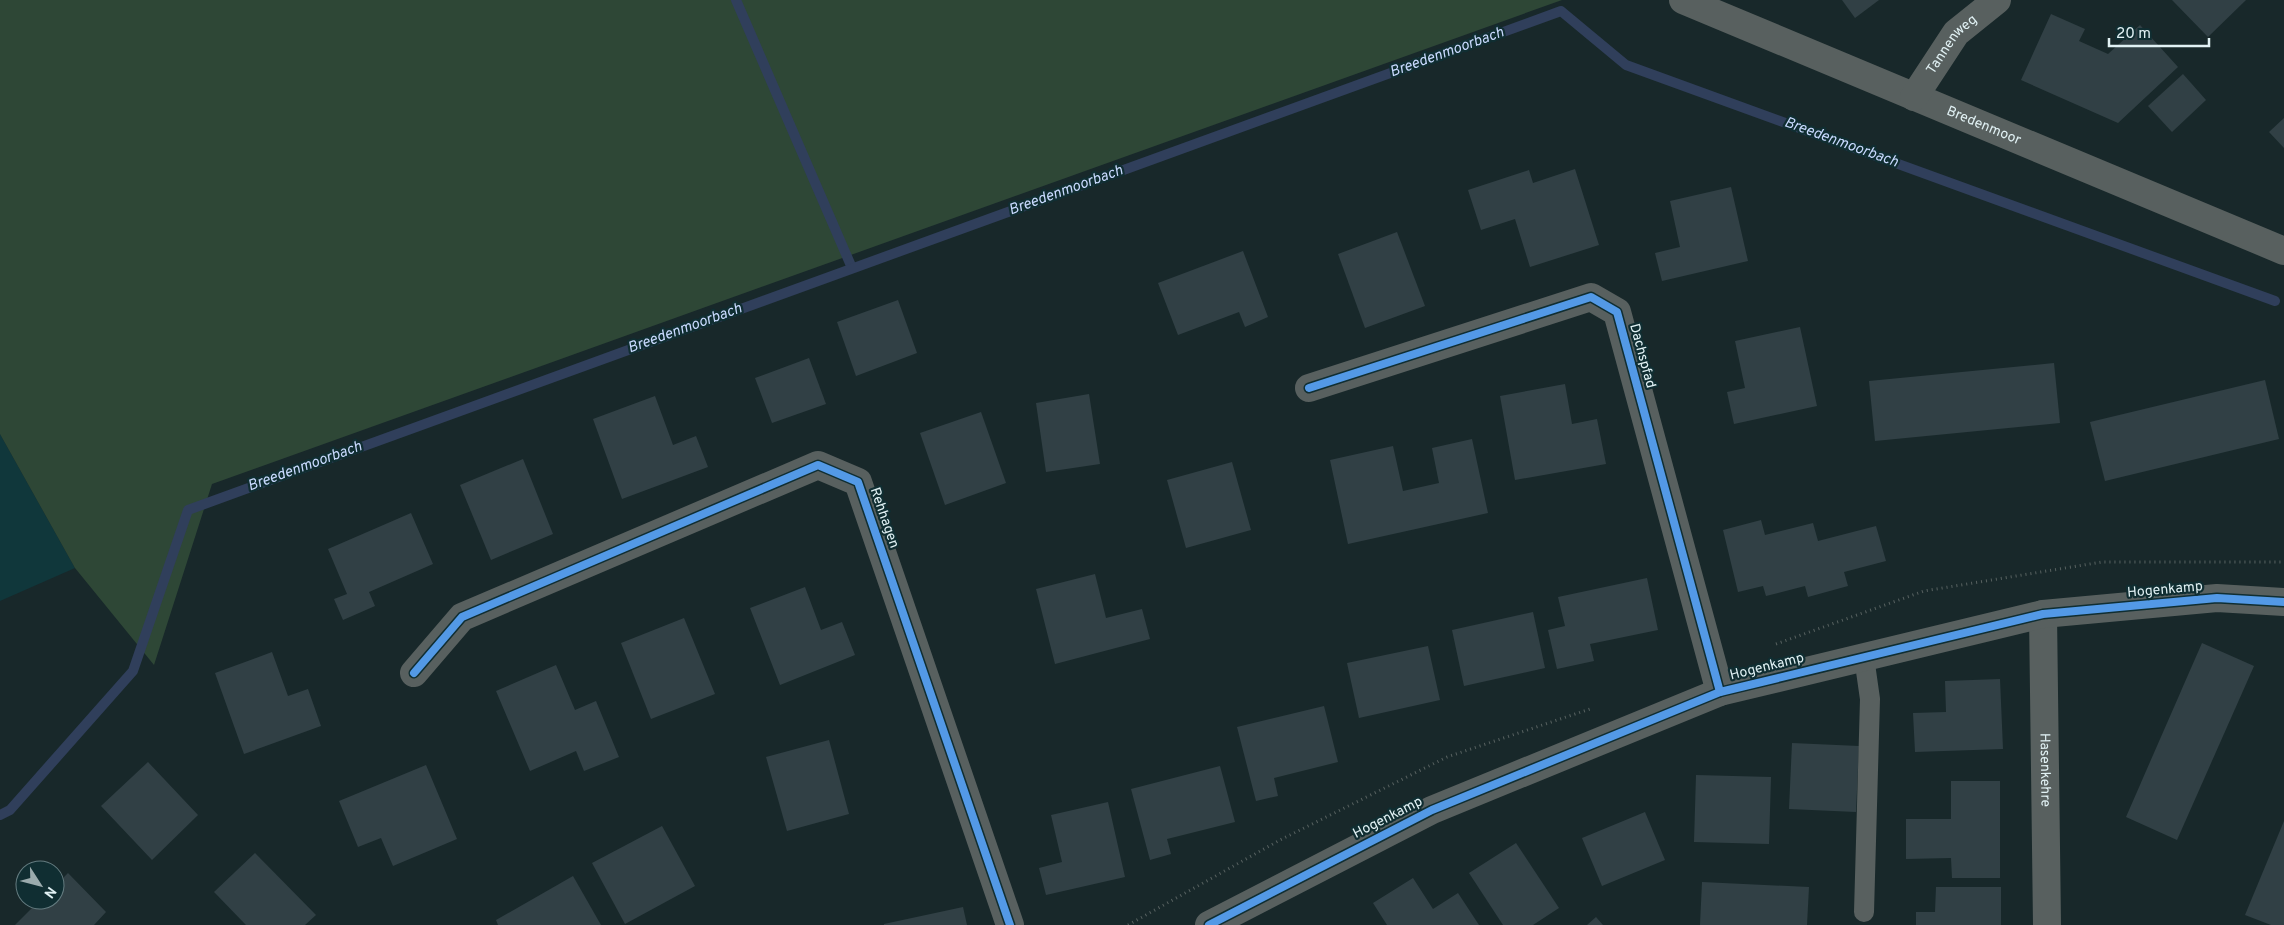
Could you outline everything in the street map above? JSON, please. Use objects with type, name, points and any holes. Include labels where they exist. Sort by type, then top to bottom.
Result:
[{"type":"street","name":"Bredenmoor","points":[[1683,0],[2284,251]]},
{"type":"street","name":"Tannenweg","points":[[1914,97],[1956,33],[1997,0]]},
{"type":"street","name":"Dachspfad","points":[[1309,388],[1591,297],[1617,312],[1720,692]]},
{"type":"street","name":"Rehhagen","points":[[414,673],[462,617],[818,465],[826,468],[858,482],[1010,925]]},
{"type":"street","name":"Hogenkamp","points":[[1210,925],[1432,810],[1720,692],[2043,614],[2217,598],[2284,602]]},
{"type":"street","name":"Hasenkehre","points":[[2043,614],[2047,925]]},
{"type":"lane","points":[[1864,657],[1870,699],[1864,912]]},
{"type":"shaded area","points":[[0,434],[75,568],[0,601]]},
{"type":"green space","points":[[0,0],[1562,0],[212,484],[154,665],[75,568],[0,434]]},
{"type":"building","points":[[1842,0],[1879,0],[1855,18]]},
{"type":"building","points":[[2172,0],[2246,0],[2208,37]]},
{"type":"building","points":[[2051,14],[2085,29],[2079,41],[2108,54],[2140,25],[2178,67],[2118,123],[2021,80]]},
{"type":"building","points":[[2183,74],[2206,100],[2172,132],[2148,106]]},
{"type":"building","points":[[2284,118],[2284,148],[2269,132]]},
{"type":"building","points":[[1575,169],[1599,245],[1530,267],[1515,219],[1481,230],[1468,190],[1529,170],[1533,183]]},
{"type":"building","points":[[1731,187],[1748,261],[1662,281],[1655,253],[1680,247],[1670,201]]},
{"type":"building","points":[[1397,232],[1425,306],[1365,328],[1338,254]]},
{"type":"building","points":[[1243,251],[1268,317],[1245,327],[1239,312],[1178,335],[1158,283]]},
{"type":"building","points":[[898,300],[917,353],[856,376],[837,322]]},
{"type":"building","points":[[1800,327],[1817,406],[1734,424],[1727,392],[1745,388],[1735,341]]},
{"type":"building","points":[[809,358],[826,404],[772,423],[755,378]]},
{"type":"building","points":[[2054,363],[2060,423],[1875,441],[1869,381]]},
{"type":"building","points":[[2265,380],[2279,439],[2105,481],[2090,422]]},
{"type":"building","points":[[1565,384],[1572,424],[1597,419],[1606,464],[1515,480],[1500,396]]},
{"type":"building","points":[[1089,394],[1100,464],[1046,472],[1036,403]]},
{"type":"building","points":[[655,396],[673,445],[696,436],[708,467],[622,499],[593,419]]},
{"type":"building","points":[[981,412],[1006,483],[945,505],[920,433]]},
{"type":"building","points":[[1472,439],[1488,513],[1348,544],[1330,460],[1393,446],[1403,491],[1439,483],[1432,448]]},
{"type":"building","points":[[523,459],[553,534],[491,560],[460,485]]},
{"type":"building","points":[[1232,462],[1251,530],[1186,548],[1167,480]]},
{"type":"building","points":[[411,513],[433,564],[369,592],[375,606],[343,620],[334,599],[347,594],[328,549]]},
{"type":"building","points":[[1761,520],[1765,535],[1813,523],[1818,541],[1876,526],[1886,561],[1844,572],[1848,586],[1808,597],[1805,586],[1766,596],[1763,586],[1738,592],[1723,530]]},
{"type":"building","points":[[1095,574],[1106,618],[1142,609],[1150,639],[1055,664],[1036,589]]},
{"type":"building","points":[[1647,578],[1658,630],[1590,644],[1594,661],[1557,669],[1548,630],[1565,626],[1558,597]]},
{"type":"building","points":[[805,587],[821,630],[842,622],[855,655],[780,685],[750,608]]},
{"type":"building","points":[[1533,612],[1545,668],[1464,686],[1452,630]]},
{"type":"building","points":[[684,618],[715,694],[651,719],[621,643]]},
{"type":"building","points":[[2202,643],[2254,666],[2177,840],[2126,817]]},
{"type":"building","points":[[1428,646],[1440,700],[1359,718],[1347,663]]},
{"type":"building","points":[[272,652],[288,696],[308,689],[321,726],[244,754],[215,673]]},
{"type":"building","points":[[556,665],[575,710],[596,701],[619,757],[584,771],[576,751],[530,771],[496,691]]},
{"type":"building","points":[[2000,679],[2003,749],[1915,752],[1913,713],[1946,712],[1945,681]]},
{"type":"building","points":[[1324,706],[1338,762],[1274,778],[1278,796],[1256,801],[1237,727]]},
{"type":"building","points":[[829,740],[849,814],[787,831],[766,757]]},
{"type":"building","points":[[1792,743],[1859,746],[1856,812],[1789,809]]},
{"type":"building","points":[[148,762],[198,815],[152,860],[101,806]]},
{"type":"building","points":[[426,765],[457,839],[393,866],[381,838],[358,847],[339,801]]},
{"type":"building","points":[[1220,766],[1235,822],[1167,839],[1171,854],[1150,860],[1131,789]]},
{"type":"building","points":[[1696,775],[1771,777],[1769,844],[1694,842]]},
{"type":"building","points":[[1951,781],[2000,781],[2000,878],[1952,878],[1951,858],[1906,859],[1906,819],[1951,819]]},
{"type":"building","points":[[1108,802],[1125,877],[1046,895],[1039,868],[1062,862],[1051,815]]},
{"type":"building","points":[[1645,812],[1665,860],[1602,886],[1582,838]]},
{"type":"building","points":[[2284,821],[2284,925],[2271,925],[2245,915]]},
{"type":"building","points":[[662,826],[695,886],[625,924],[592,863]]},
{"type":"building","points":[[1516,843],[1559,908],[1533,925],[1503,925],[1469,873]]},
{"type":"building","points":[[255,853],[316,915],[305,925],[246,925],[214,892]]},
{"type":"building","points":[[68,873],[106,912],[94,925],[15,925],[30,910],[65,910],[65,876]]},
{"type":"building","points":[[573,876],[601,925],[498,925],[496,920]]},
{"type":"building","points":[[1413,878],[1433,909],[1458,893],[1479,925],[1387,925],[1373,903]]},
{"type":"building","points":[[1702,882],[1809,887],[1807,925],[1700,925]]},
{"type":"building","points":[[1936,887],[2001,887],[2001,925],[1916,925],[1916,912],[1935,912]]},
{"type":"building","points":[[963,907],[967,925],[884,925],[884,924]]},
{"type":"building","points":[[1596,917],[1603,925],[1587,925]]},
{"type":"waterway","points":[[736,0],[852,268]]},
{"type":"waterway","name":"Breedenmoorbach","points":[[0,815],[10,810],[133,671],[188,510],[1561,11],[1626,65],[2275,301]]},
{"type":"cycle path","points":[[1309,388],[1591,297],[1617,312],[1720,692]]},
{"type":"cycle path","points":[[414,673],[462,617],[818,465],[858,482],[1010,925]]},
{"type":"cycle path","points":[[1209,925],[1432,810],[1720,692],[2043,614],[2217,598],[2284,602]]}]
